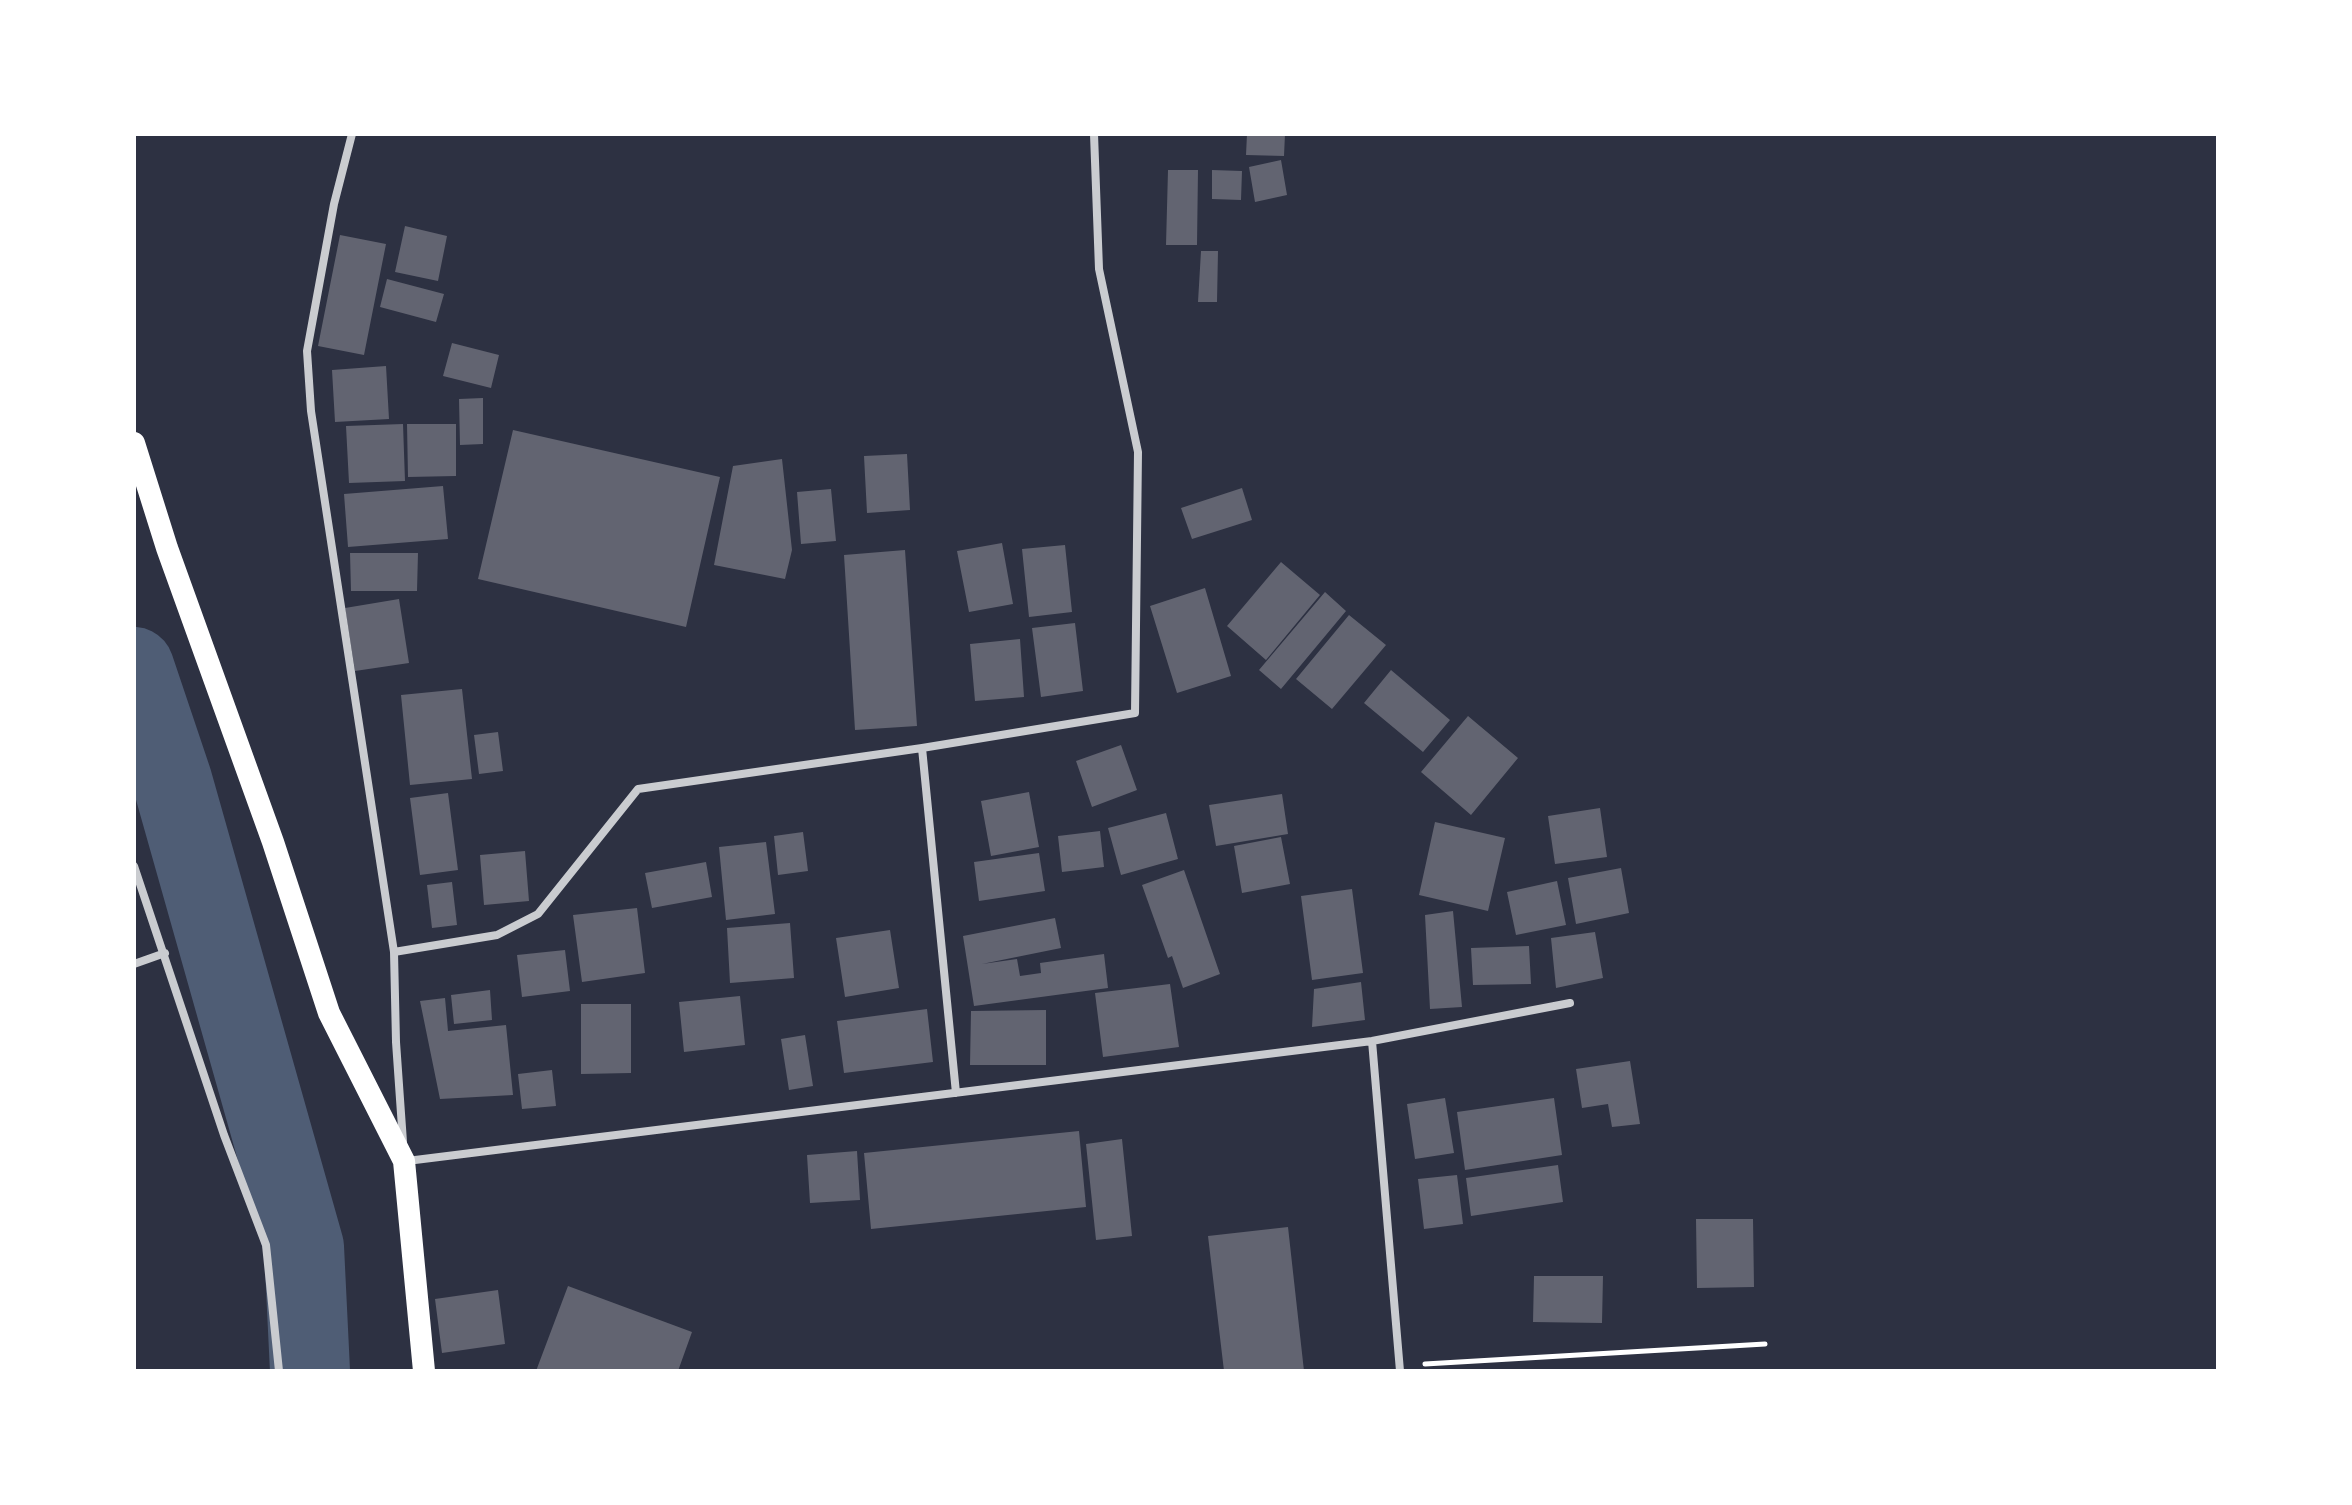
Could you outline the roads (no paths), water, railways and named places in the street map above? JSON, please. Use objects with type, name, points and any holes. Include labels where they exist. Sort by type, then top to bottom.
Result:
[{"type":"highway","points":[[134,443],[167,548],[273,842],[329,1013],[404,1161],[424,1371]]},
{"type":"street","points":[[352,134],[334,204],[307,351],[313,426],[394,952],[404,1161],[1372,1041],[1570,1003]]},
{"type":"street","points":[[394,952],[497,935],[538,914],[638,789],[922,748],[1135,713],[1138,452],[1099,269],[1094,134]]},
{"type":"street","points":[[922,748],[956,1093]]},
{"type":"street","points":[[134,866],[224,1135],[266,1245],[279,1371]]},
{"type":"street","points":[[134,964],[165,953]]},
{"type":"street","points":[[1372,1041],[1400,1368]]},
{"type":"waterway","points":[[134,667],[172,780],[304,1247],[310,1371]]}]
